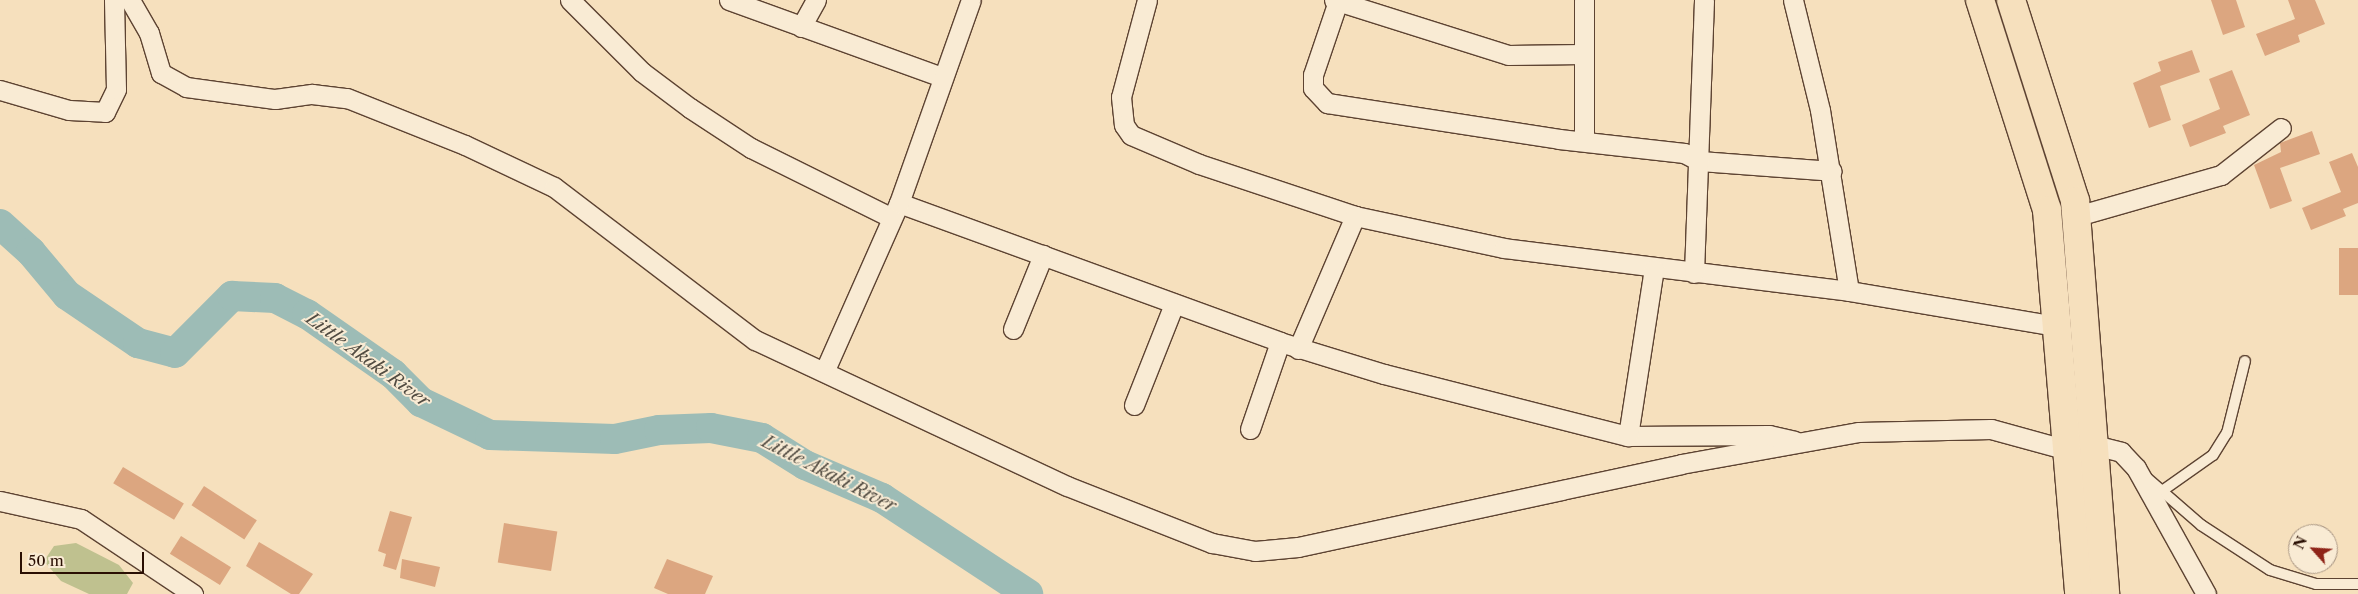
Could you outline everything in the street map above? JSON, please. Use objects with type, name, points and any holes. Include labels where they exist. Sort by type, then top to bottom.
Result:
[{"type":"main road","points":[[1980,0],[2047,210],[2064,449],[2079,594]]},
{"type":"main road","points":[[2011,0],[2076,208],[2090,444],[2105,594]]},
{"type":"main road","points":[[2047,210],[2076,208]]},
{"type":"street","points":[[0,90],[69,110],[106,112],[116,89],[114,0]]},
{"type":"street","points":[[130,0],[148,33],[161,73],[186,87],[275,99],[312,94],[347,98],[465,145],[554,187],[755,340],[802,365],[825,370],[1066,486],[1212,544],[1254,551],[1418,523],[1794,442],[1895,430],[1991,429],[2064,449]]},
{"type":"street","points":[[570,0],[642,72],[690,108],[751,148],[896,210],[1043,255],[1298,349],[1628,436],[1769,435],[1794,442]]},
{"type":"street","points":[[729,0],[942,77]]},
{"type":"street","points":[[801,26],[816,0]]},
{"type":"street","points":[[825,370],[896,210],[970,0]]},
{"type":"street","points":[[1147,0],[1121,97],[1124,124],[1130,135],[1199,164],[1355,216],[1504,248],[1654,269],[1849,291],[2056,326]]},
{"type":"street","points":[[1584,0],[1584,141]]},
{"type":"street","points":[[1694,273],[1700,161],[1704,0]]},
{"type":"street","points":[[1793,0],[1832,171],[1849,291]]},
{"type":"street","points":[[1583,54],[1508,55],[1335,2],[1313,75],[1313,88],[1327,103],[1584,141],[1684,152],[1700,161],[1832,171]]},
{"type":"street","points":[[2076,208],[2221,176],[2280,128]]},
{"type":"street","points":[[1298,349],[1355,216]]},
{"type":"street","points":[[1013,329],[1043,255]]},
{"type":"street","points":[[1628,436],[1654,269]]},
{"type":"street","points":[[1134,405],[1174,304]]},
{"type":"street","points":[[1250,429],[1280,342]]},
{"type":"street","points":[[2090,444],[2121,452],[2136,468],[2206,594]]},
{"type":"street","points":[[0,501],[81,519],[194,594]]},
{"type":"lane","points":[[2162,491],[2213,455],[2227,433],[2244,361]]},
{"type":"lane","points":[[2136,468],[2201,525],[2270,570],[2316,584],[2358,584]]},
{"type":"green space","points":[[76,543],[119,565],[133,583],[127,594],[89,594],[61,581],[44,561],[54,546]]},
{"type":"building","points":[[2211,0],[2236,0],[2245,27],[2223,35]]},
{"type":"building","points":[[2288,0],[2315,0],[2325,24],[2298,35],[2300,42],[2265,56],[2256,34],[2295,19]]},
{"type":"building","points":[[2192,50],[2200,72],[2160,86],[2171,120],[2149,128],[2133,83],[2161,71],[2158,62]]},
{"type":"building","points":[[2232,70],[2250,115],[2223,126],[2226,133],[2190,147],[2182,125],[2220,109],[2209,79]]},
{"type":"building","points":[[2312,131],[2320,154],[2280,168],[2292,201],[2270,209],[2254,165],[2281,152],[2280,143]]},
{"type":"building","points":[[2352,153],[2358,167],[2358,203],[2343,209],[2346,216],[2311,230],[2302,208],[2341,192],[2329,162]]},
{"type":"building","points":[[2339,248],[2358,248],[2358,295],[2339,295]]},
{"type":"building","points":[[123,467],[184,504],[174,520],[113,483]]},
{"type":"building","points":[[204,486],[257,520],[244,540],[191,505]]},
{"type":"building","points":[[390,511],[412,517],[396,570],[383,566],[386,554],[378,551]]},
{"type":"building","points":[[504,523],[557,531],[551,571],[498,563]]},
{"type":"building","points":[[181,536],[231,567],[220,585],[170,554]]},
{"type":"building","points":[[259,542],[313,574],[299,594],[291,594],[246,566]]},
{"type":"building","points":[[402,559],[440,567],[435,587],[400,578]]},
{"type":"building","points":[[667,559],[713,576],[705,594],[668,594],[654,588]]},
{"type":"waterway","name":"Little Akaki River","points":[[0,224],[31,252],[67,295],[138,343],[175,353],[232,296],[275,298],[307,314],[393,374],[421,402],[490,435],[615,439],[659,430],[711,428],[762,438],[805,465],[882,498],[1028,594]]}]
